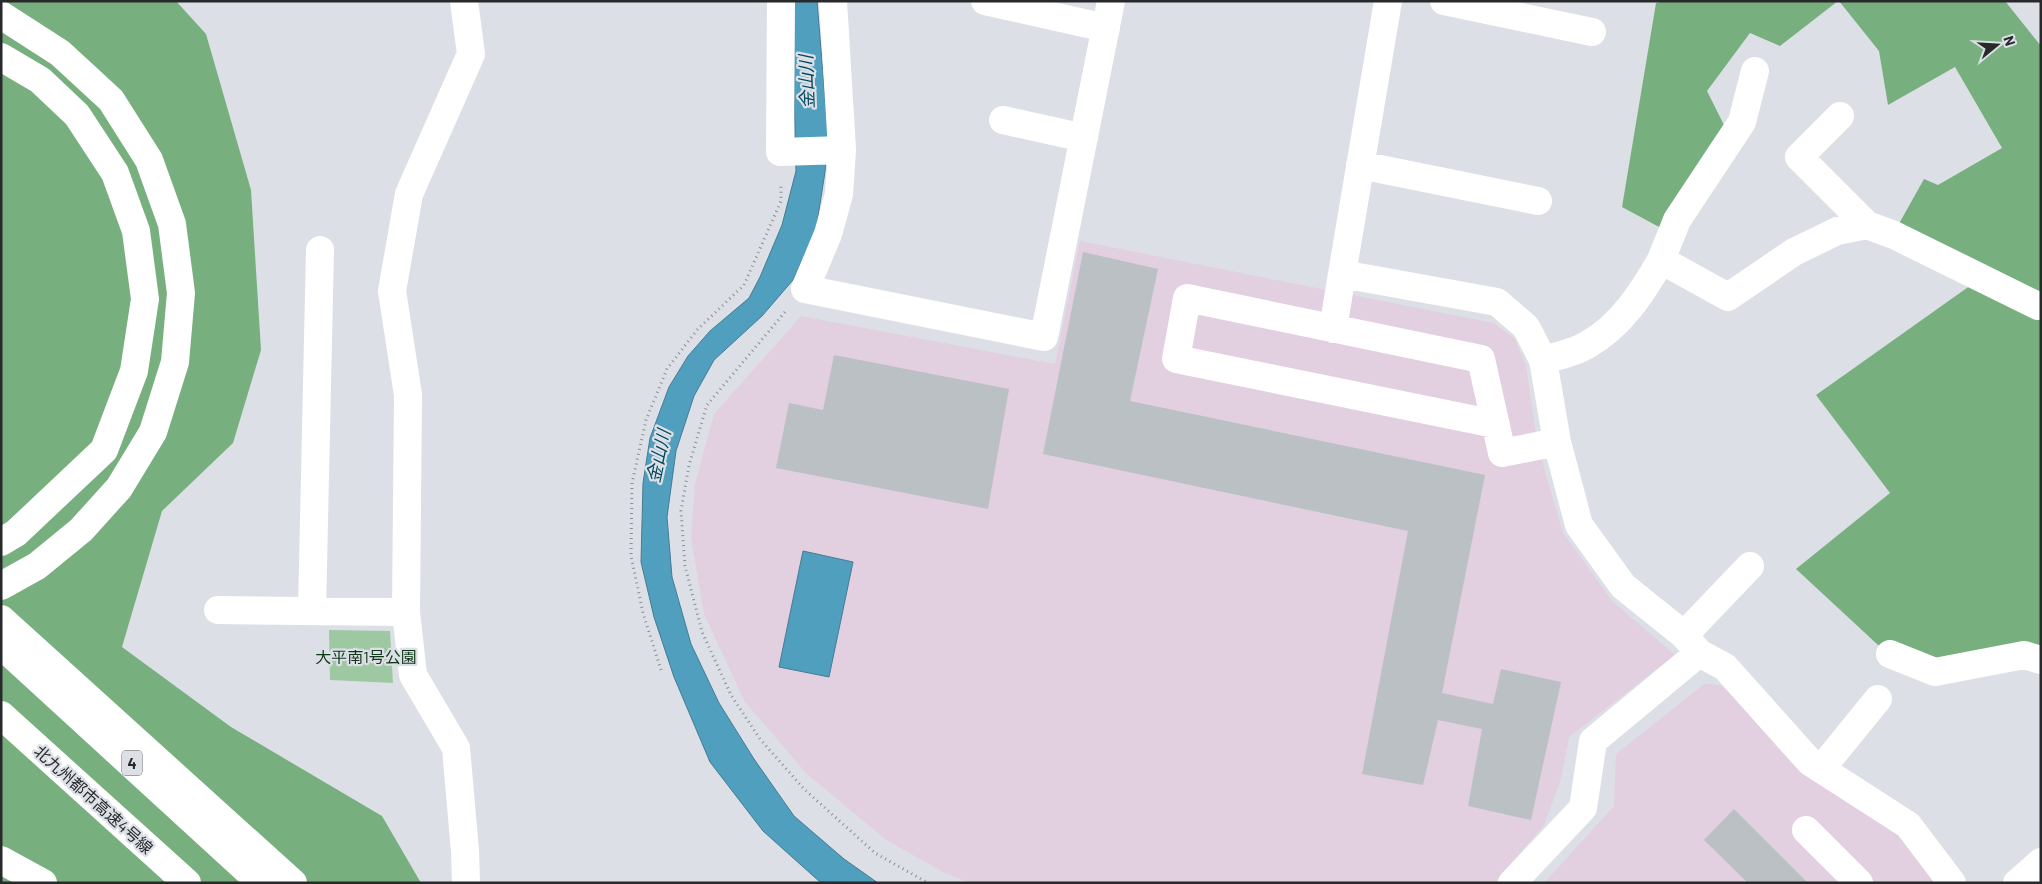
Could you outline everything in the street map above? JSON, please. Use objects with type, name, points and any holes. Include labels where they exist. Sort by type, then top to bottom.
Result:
[{"type":"main road","points":[[464,1],[471,54],[409,194],[392,291],[408,395],[406,612],[413,675],[456,748],[466,883]]},
{"type":"main road","points":[[781,1],[786,152],[836,151]]},
{"type":"main road","points":[[833,1],[836,151],[839,194],[828,234],[805,289],[1044,336],[1111,1]]},
{"type":"main road","points":[[985,1],[1106,28]]},
{"type":"main road","points":[[1333,328],[1388,1]]},
{"type":"main road","points":[[1444,1],[1592,32]]},
{"type":"main road","points":[[1,15],[60,53],[111,100],[149,160],[172,224],[181,293],[175,362],[153,432],[119,488],[81,530],[37,566],[1,586]]},
{"type":"main road","points":[[1,57],[40,80],[77,115],[115,173],[136,231],[145,299],[134,371],[104,450],[9,538]]},
{"type":"main road","points":[[1543,360],[1586,346],[1615,326],[1642,292],[1661,260],[1677,220],[1742,122],[1755,71]]},
{"type":"main road","points":[[1840,116],[1799,157],[1867,225],[1894,235],[2038,306]]},
{"type":"main road","points":[[1004,120],[1084,138]]},
{"type":"main road","points":[[1360,165],[1538,201]]},
{"type":"main road","points":[[1661,260],[1728,297],[1794,252],[1836,231],[1867,225]]},
{"type":"main road","points":[[312,611],[320,250]]},
{"type":"main road","points":[[1342,274],[1498,302],[1526,327],[1543,360],[1557,442],[1579,524],[1623,586],[1691,644],[1725,667],[1810,762],[1908,826],[1945,881]]},
{"type":"main road","points":[[1495,424],[1176,359],[1186,298],[1481,360],[1502,453],[1557,442]]},
{"type":"main road","points":[[1512,883],[1583,808],[1593,741],[1691,644],[1750,566]]},
{"type":"main road","points":[[218,610],[406,612]]},
{"type":"main road","points":[[1,619],[292,883]]},
{"type":"main road","name":"4","points":[[1,645],[261,883]]},
{"type":"main road","points":[[1890,654],[1935,672],[2024,655],[2041,660]]},
{"type":"main road","points":[[1821,769],[1878,699]]},
{"type":"main road","name":"北九州都市高速4号線","points":[[1,715],[186,883]]},
{"type":"main road","points":[[1806,830],[1859,883]]},
{"type":"main road","points":[[1,860],[43,883]]},
{"type":"main road","points":[[2017,883],[2041,862]]},
{"type":"path","points":[[661,670],[643,612],[631,556],[632,483],[646,420],[667,369],[698,330],[744,285],[781,201],[786,152]]},
{"type":"path","points":[[805,289],[707,405],[689,465],[681,511],[686,566],[702,632],[731,695],[760,739],[804,788],[875,853],[928,883]]},
{"type":"shaded area","points":[[1080,241],[1494,323],[1515,339],[1526,366],[1538,447],[1563,533],[1612,601],[1675,655],[1569,737],[1561,779],[1544,825],[1494,883],[970,883],[945,873],[886,840],[807,774],[745,702],[704,614],[691,538],[695,484],[714,414],[801,316],[1055,364]]},
{"type":"shaded area","points":[[1704,684],[1721,685],[1809,772],[1901,832],[1940,883],[1544,883],[1614,806],[1616,754]]},
{"type":"green space","points":[[1,1],[176,1],[206,34],[251,190],[261,350],[233,443],[162,511],[122,647],[231,727],[382,816],[421,883],[1,883]]},
{"type":"green space","points":[[1664,1],[1838,1],[1780,46],[1750,33],[1707,91],[1724,125],[1661,228],[1622,207],[1656,3]]},
{"type":"green space","points":[[1839,1],[2005,1],[2041,46],[2041,648],[1935,661],[1878,645],[1796,569],[1890,493],[1816,395],[1988,273],[1896,229],[1924,179],[1938,185],[2002,148],[1955,67],[1888,105],[1879,51]]},
{"type":"green space","name":"大平南1号公園","points":[[329,630],[390,631],[393,683],[330,680]]},
{"type":"water","name":"金山川","points":[[792,1],[817,1],[828,135],[825,172],[816,229],[793,280],[762,316],[714,360],[694,396],[676,451],[667,517],[672,577],[691,644],[719,703],[754,759],[794,816],[844,859],[878,883],[820,882],[763,831],[710,762],[674,677],[654,617],[641,562],[643,483],[650,438],[669,387],[688,356],[710,331],[749,298],[782,225],[796,171]]},
{"type":"water","points":[[803,551],[853,562],[829,677],[779,667]]},
{"type":"building","points":[[1083,252],[1158,269],[1130,401],[1485,475],[1442,693],[1493,704],[1501,669],[1561,682],[1531,820],[1468,806],[1482,729],[1438,720],[1423,785],[1362,774],[1408,531],[1043,454]]},
{"type":"building","points":[[834,355],[1009,389],[988,509],[776,468],[789,403],[823,410]]},
{"type":"building","points":[[1734,809],[1808,883],[1748,883],[1704,840]]}]
